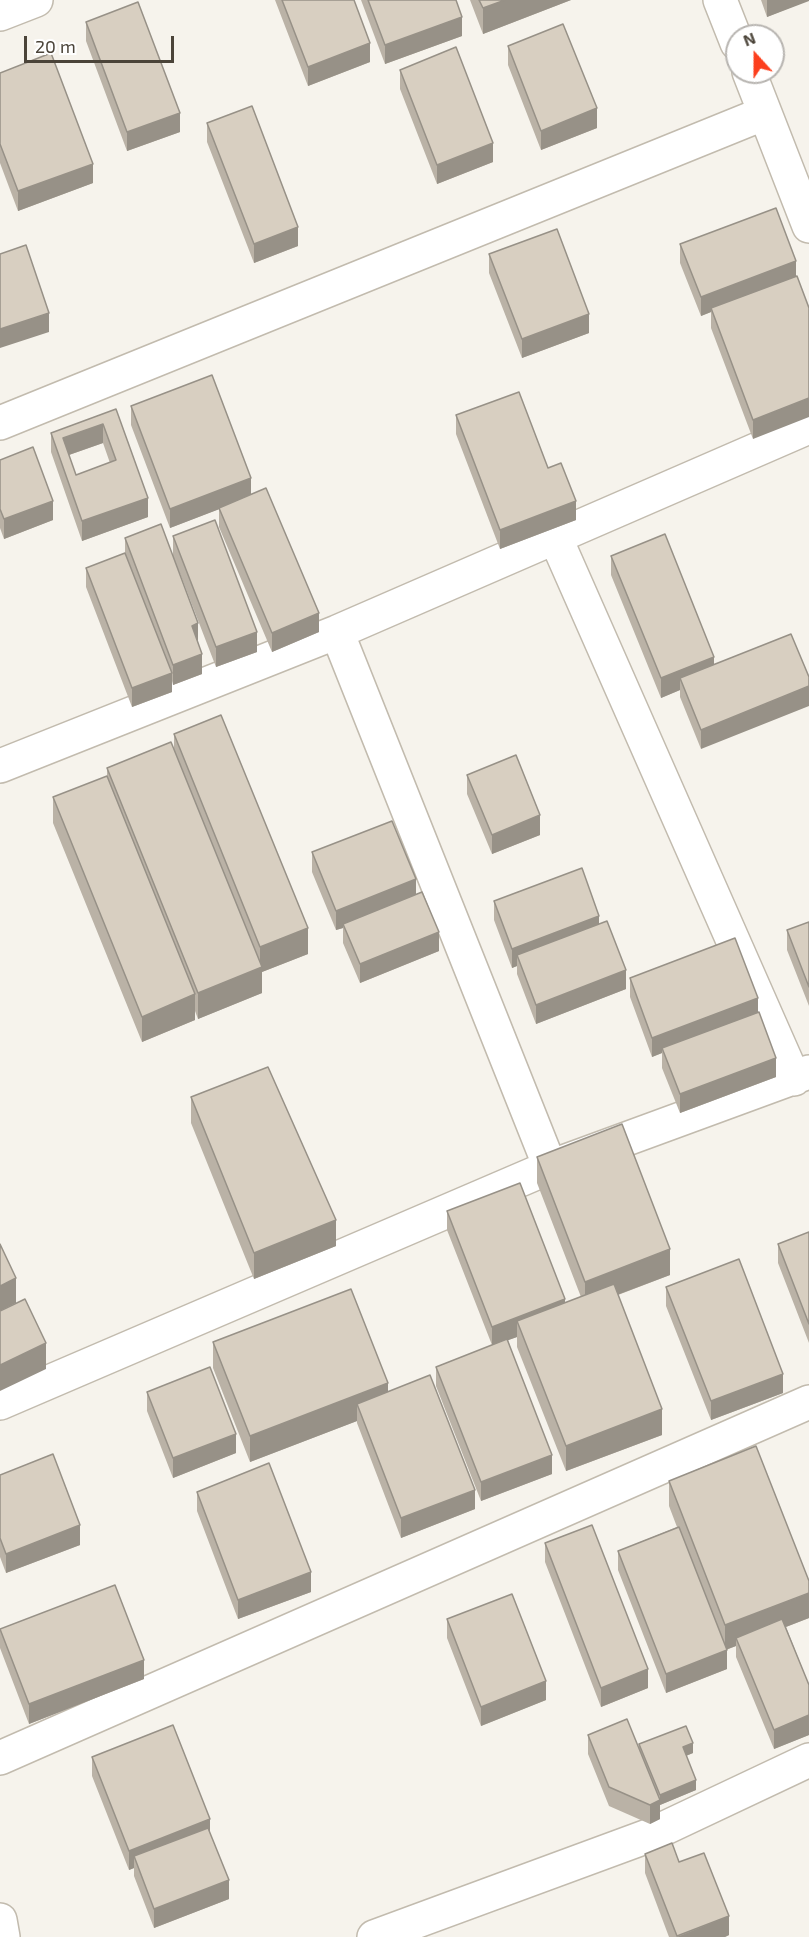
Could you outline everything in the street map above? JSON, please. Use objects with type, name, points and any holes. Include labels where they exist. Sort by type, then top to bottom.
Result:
[{"type":"street","points":[[0,14],[36,0]]},
{"type":"street","points":[[720,0],[729,24]]},
{"type":"street","points":[[753,84],[809,226]]},
{"type":"street","points":[[0,423],[765,113]]},
{"type":"street","points":[[0,766],[337,632],[556,539],[809,427]]},
{"type":"street","points":[[0,1403],[550,1167],[802,1075],[556,539]]},
{"type":"street","points":[[337,632],[550,1167]]},
{"type":"street","points":[[0,1758],[809,1402]]},
{"type":"street","points":[[374,1937],[648,1836],[809,1760]]},
{"type":"street","points":[[0,1920],[3,1937]]},
{"type":"building","points":[[282,0],[354,0],[370,43],[308,67]]},
{"type":"building","points":[[368,0],[456,0],[462,17],[385,45]]},
{"type":"building","points":[[479,0],[505,0],[483,8]]},
{"type":"building","points":[[138,2],[180,113],[127,132],[86,22]]},
{"type":"building","points":[[563,24],[597,108],[541,131],[508,46]]},
{"type":"building","points":[[456,47],[493,143],[437,165],[400,70]]},
{"type":"building","points":[[51,53],[93,164],[18,191],[0,144],[0,73]]},
{"type":"building","points":[[252,106],[298,227],[254,244],[207,123]]},
{"type":"building","points":[[776,208],[796,261],[701,297],[680,244]]},
{"type":"building","points":[[557,229],[589,314],[522,339],[489,254]]},
{"type":"building","points":[[26,245],[49,313],[0,329],[0,254]]},
{"type":"building","points":[[797,276],[809,308],[809,398],[753,420],[711,308]]},
{"type":"building","points":[[212,375],[251,478],[170,509],[131,406]]},
{"type":"building","points":[[519,392],[548,468],[561,463],[576,501],[500,530],[456,415]]},
{"type":"building","points":[[116,409],[148,498],[82,521],[51,433]],"holes":[[[103,424],[116,460],[76,475],[63,438]]]},
{"type":"building","points":[[33,447],[53,501],[4,519],[0,509],[0,460]]},
{"type":"building","points":[[266,488],[319,613],[272,633],[219,508]]},
{"type":"building","points":[[215,520],[257,632],[216,647],[173,536]]},
{"type":"building","points":[[161,524],[198,623],[192,626],[202,654],[173,665],[125,538]]},
{"type":"building","points":[[665,534],[714,657],[661,678],[611,556]]},
{"type":"building","points":[[125,553],[172,673],[132,688],[86,568]]},
{"type":"building","points":[[791,634],[809,677],[809,686],[701,730],[680,678]]},
{"type":"building","points":[[221,715],[308,928],[260,947],[174,734]]},
{"type":"building","points":[[171,742],[262,967],[198,993],[107,768]]},
{"type":"building","points":[[516,755],[540,815],[492,835],[467,775]]},
{"type":"building","points":[[107,776],[195,994],[142,1017],[53,797]]},
{"type":"building","points":[[392,821],[416,879],[336,911],[312,852]]},
{"type":"building","points":[[582,868],[599,916],[512,949],[494,901]]},
{"type":"building","points":[[422,892],[439,932],[360,964],[343,924]]},
{"type":"building","points":[[607,921],[626,970],[536,1005],[517,955]]},
{"type":"building","points":[[809,922],[809,987],[787,930]]},
{"type":"building","points":[[735,938],[758,998],[652,1038],[630,978]]},
{"type":"building","points":[[759,1012],[776,1058],[680,1094],[662,1048]]},
{"type":"building","points":[[268,1067],[336,1220],[254,1253],[191,1097]]},
{"type":"building","points":[[622,1124],[670,1249],[585,1282],[537,1157]]},
{"type":"building","points":[[520,1183],[565,1299],[492,1327],[447,1211]]},
{"type":"building","points":[[809,1232],[809,1324],[778,1244]]},
{"type":"building","points":[[0,1244],[16,1278],[0,1286]]},
{"type":"building","points":[[739,1259],[783,1374],[711,1401],[666,1287]]},
{"type":"building","points":[[614,1284],[662,1409],[566,1446],[517,1321]]},
{"type":"building","points":[[351,1289],[388,1383],[250,1436],[213,1342]]},
{"type":"building","points":[[25,1299],[46,1343],[0,1365],[0,1311]]},
{"type":"building","points":[[507,1339],[552,1455],[481,1482],[436,1367]]},
{"type":"building","points":[[210,1367],[236,1434],[173,1458],[147,1392]]},
{"type":"building","points":[[430,1375],[475,1490],[401,1518],[357,1404]]},
{"type":"building","points":[[756,1446],[809,1581],[809,1593],[725,1625],[669,1481]]},
{"type":"building","points":[[53,1454],[80,1525],[6,1554],[0,1538],[0,1475]]},
{"type":"building","points":[[269,1463],[311,1572],[238,1600],[197,1492]]},
{"type":"building","points":[[592,1525],[648,1669],[601,1688],[545,1543]]},
{"type":"building","points":[[679,1527],[727,1650],[666,1674],[618,1551]]},
{"type":"building","points":[[115,1585],[144,1660],[29,1704],[0,1629]]},
{"type":"building","points":[[512,1594],[546,1681],[481,1707],[447,1619]]},
{"type":"building","points":[[782,1619],[809,1685],[809,1715],[774,1730],[736,1638]]},
{"type":"building","points":[[627,1719],[660,1800],[650,1805],[609,1787],[588,1735]]},
{"type":"building","points":[[173,1725],[210,1819],[129,1851],[92,1757]]},
{"type":"building","points":[[686,1726],[693,1743],[683,1747],[696,1780],[660,1795],[639,1744]]},
{"type":"building","points":[[208,1828],[229,1880],[154,1909],[134,1856]]},
{"type":"building","points":[[672,1843],[679,1862],[704,1853],[729,1916],[677,1936],[645,1854]]}]
